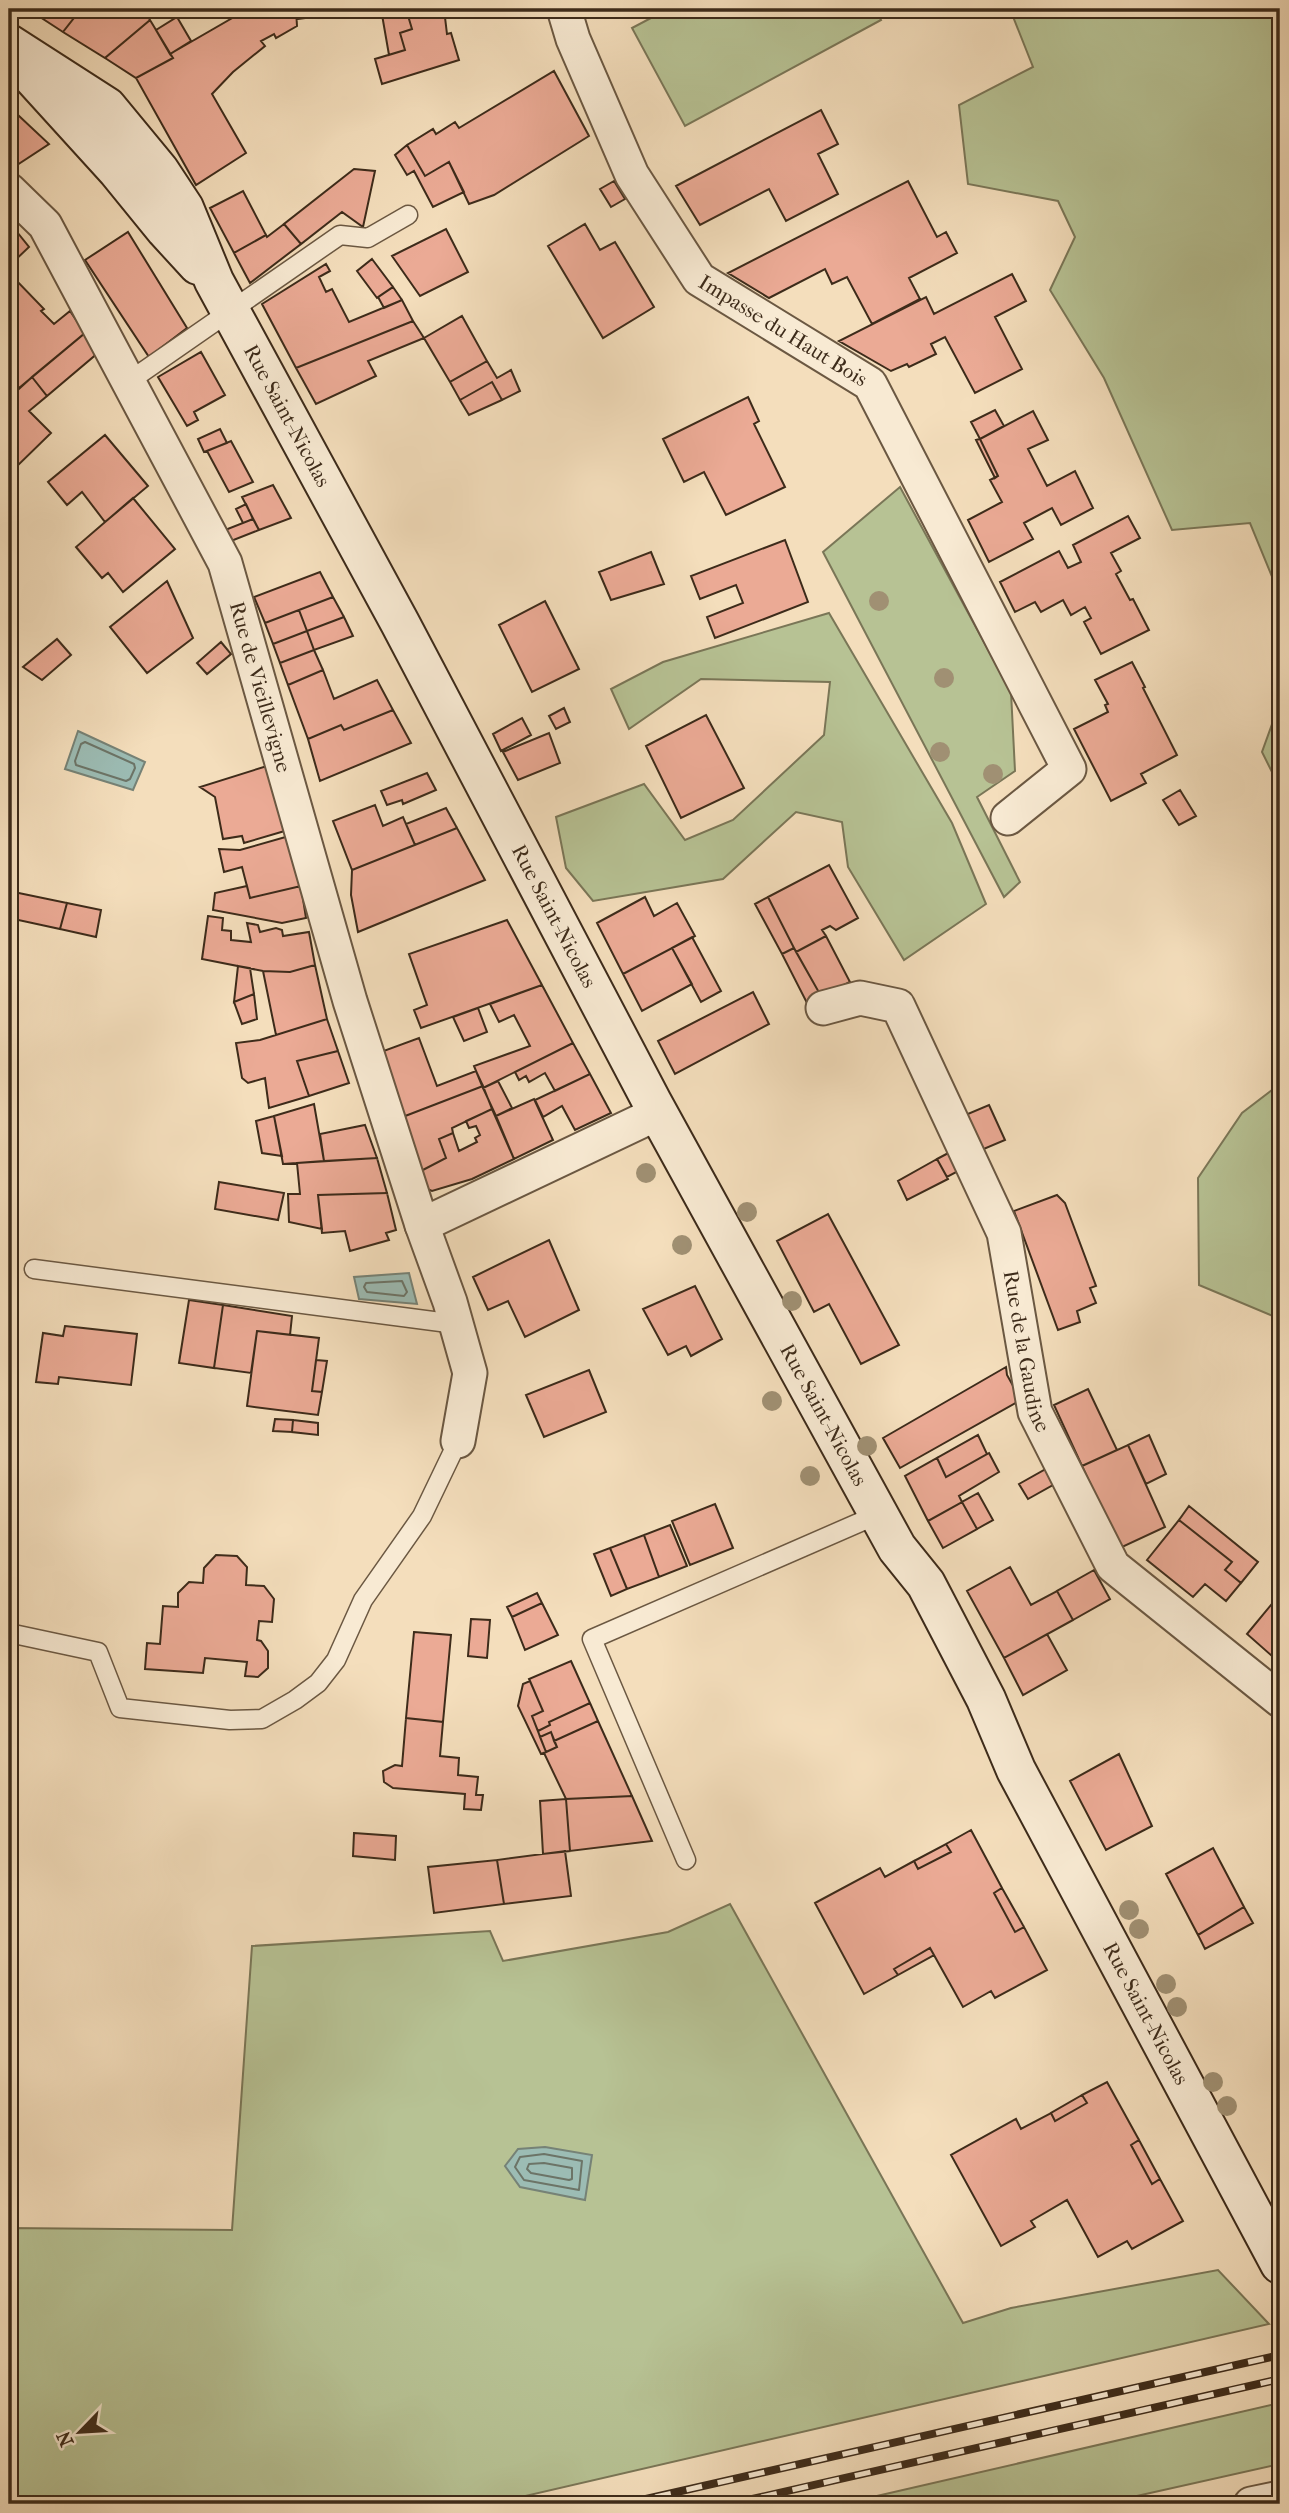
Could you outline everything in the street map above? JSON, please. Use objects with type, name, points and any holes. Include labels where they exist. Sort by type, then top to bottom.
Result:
[{"type":"main road","name":"Rue Saint-Nicolas","points":[[9,47],[107,107],[159,170],[184,208],[222,297],[400,623],[658,1113],[897,1548],[926,1584],[986,1699],[1016,1770],[1279,2259]]},
{"type":"street","name":"Impasse du Haut Bois","points":[[564,9],[573,39],[632,175],[699,279],[870,384],[1069,769],[1008,818]]},
{"type":"street","name":"Rue de Vieillevigne","points":[[9,190],[45,225],[225,563],[350,1001],[422,1225],[450,1302],[470,1373],[458,1441]]},
{"type":"street","name":"Rue de la Gaudine","points":[[823,1007],[860,998],[898,1006],[1004,1233],[1035,1412],[1113,1566],[1280,1699]]},
{"type":"street","points":[[422,1225],[658,1113]]},
{"type":"street","points":[[1251,2504],[1280,2498]]},
{"type":"lane","points":[[128,382],[222,297],[340,235],[368,238],[408,215]]},
{"type":"lane","points":[[34,1269],[456,1324]]},
{"type":"lane","points":[[9,1633],[98,1652],[120,1708],[230,1720],[262,1719],[318,1683],[336,1660],[363,1600],[422,1516],[458,1441]]},
{"type":"lane","points":[[686,1860],[593,1639],[879,1514]]},
{"type":"green space","points":[[668,9],[875,9],[881,20],[685,126],[632,28]]},
{"type":"green space","points":[[1010,9],[1280,9],[1280,596],[1250,523],[1172,530],[1104,378],[1050,290],[1075,237],[1058,201],[968,184],[959,105],[1033,67]]},
{"type":"green space","points":[[900,487],[1011,692],[1015,771],[977,797],[1020,882],[1004,897],[823,552]]},
{"type":"green space","points":[[829,613],[952,823],[986,904],[904,960],[848,867],[842,822],[796,812],[723,879],[593,901],[566,868],[556,817],[644,784],[685,840],[733,820],[824,735],[830,682],[701,679],[629,729],[611,689],[663,662]]},
{"type":"green space","points":[[1280,702],[1280,788],[1262,752]]},
{"type":"green space","points":[[1280,1084],[1280,1319],[1199,1285],[1198,1178],[1242,1113]]},
{"type":"green space","points":[[730,1904],[963,2323],[1011,2308],[1218,2270],[1269,2324],[491,2504],[9,2504],[9,2228],[232,2230],[252,1946],[490,1931],[503,1961],[668,1932]]},
{"type":"green space","points":[[1280,2403],[1280,2464],[1101,2504],[842,2504]]},
{"type":"water","points":[[78,731],[145,762],[133,790],[65,769]]},
{"type":"water","points":[[409,1273],[417,1304],[359,1299],[354,1277]]},
{"type":"water","points":[[545,2147],[592,2155],[585,2200],[520,2187],[505,2166],[518,2149]]},
{"type":"building","points":[[42,9],[81,9],[63,32],[37,15]]},
{"type":"building","points":[[81,9],[143,9],[150,20],[105,58],[63,32]]},
{"type":"building","points":[[248,9],[296,9],[297,26],[276,38],[274,34],[261,41],[265,46],[233,72],[212,94],[246,153],[196,185],[136,78],[173,58],[170,54]]},
{"type":"building","points":[[296,9],[373,9],[297,19]]},
{"type":"building","points":[[381,9],[406,9],[412,29],[400,33],[405,50],[389,55]]},
{"type":"building","points":[[406,9],[444,9],[447,34],[451,33],[459,60],[382,84],[375,59],[405,50],[400,33],[412,29]]},
{"type":"building","points":[[177,17],[191,41],[170,54],[156,30]]},
{"type":"building","points":[[150,20],[173,58],[136,78],[105,58]]},
{"type":"building","points":[[554,71],[589,136],[494,195],[469,204],[449,162],[425,176],[407,145],[433,129],[436,134],[455,122],[459,128]]},
{"type":"building","points":[[821,110],[838,144],[818,154],[838,194],[786,221],[769,189],[700,225],[676,186]]},
{"type":"building","points":[[18,115],[49,144],[14,167],[9,162],[9,125]]},
{"type":"building","points":[[407,145],[425,176],[449,162],[464,192],[433,207],[414,171],[407,175],[395,155]]},
{"type":"building","points":[[354,169],[375,171],[363,227],[342,212],[301,244],[284,224]]},
{"type":"building","points":[[614,181],[625,199],[611,207],[600,189]]},
{"type":"building","points":[[908,181],[937,237],[946,232],[957,253],[909,278],[920,299],[872,324],[847,277],[832,284],[825,269],[769,298],[728,273]]},
{"type":"building","points":[[243,191],[266,235],[234,253],[210,208]]},
{"type":"building","points":[[9,222],[29,247],[9,266]]},
{"type":"building","points":[[284,224],[301,244],[250,283],[234,253],[266,235],[267,237]]},
{"type":"building","points":[[585,224],[600,250],[615,242],[654,307],[603,338],[548,246]]},
{"type":"building","points":[[446,229],[468,272],[420,296],[392,256]]},
{"type":"building","points":[[128,232],[187,328],[149,357],[85,260]]},
{"type":"building","points":[[372,259],[393,287],[377,298],[357,271]]},
{"type":"building","points":[[11,264],[14,270],[12,276],[44,309],[41,311],[54,324],[70,311],[85,333],[19,388],[9,377]]},
{"type":"building","points":[[326,264],[330,271],[319,277],[326,292],[332,289],[349,322],[402,300],[413,321],[296,368],[262,304]]},
{"type":"building","points":[[1012,274],[1026,301],[995,317],[1022,369],[975,393],[945,337],[931,344],[936,354],[909,367],[907,364],[891,371],[839,341],[926,297],[934,314]]},
{"type":"building","points":[[393,287],[402,300],[384,308],[378,297]]},
{"type":"building","points":[[462,316],[487,361],[450,382],[424,338]]},
{"type":"building","points":[[413,321],[424,338],[368,361],[376,376],[316,404],[296,368]]},
{"type":"building","points":[[85,333],[99,352],[47,396],[32,377]]},
{"type":"building","points":[[201,352],[225,395],[194,412],[198,420],[187,426],[158,377]]},
{"type":"building","points":[[487,361],[497,378],[511,370],[520,391],[502,400],[492,382],[460,400],[450,382]]},
{"type":"building","points":[[32,377],[47,396],[29,411],[51,433],[9,474],[9,398]]},
{"type":"building","points":[[492,382],[502,400],[469,415],[460,400]]},
{"type":"building","points":[[748,397],[759,421],[754,424],[785,487],[726,515],[704,472],[684,482],[663,439]]},
{"type":"building","points":[[995,410],[1004,426],[980,439],[971,422]]},
{"type":"building","points":[[1033,411],[1048,440],[1028,449],[1047,486],[1075,471],[1093,508],[1061,525],[1052,508],[1024,523],[1033,539],[989,562],[968,520],[1002,502],[990,480],[998,476],[980,439]]},
{"type":"building","points":[[220,429],[227,443],[204,452],[198,439]]},
{"type":"building","points":[[105,435],[148,486],[105,522],[82,492],[67,505],[48,482]]},
{"type":"building","points":[[980,439],[998,476],[995,478],[976,440]]},
{"type":"building","points":[[231,441],[253,482],[229,492],[207,451]]},
{"type":"building","points":[[273,485],[291,518],[259,530],[242,497]]},
{"type":"building","points":[[133,498],[175,549],[123,592],[108,573],[102,578],[76,547]]},
{"type":"building","points":[[246,504],[253,519],[243,523],[236,509]]},
{"type":"building","points":[[1128,516],[1140,538],[1111,553],[1121,571],[1116,574],[1149,630],[1101,654],[1084,622],[1091,618],[1085,607],[1071,615],[1063,600],[1041,612],[1035,602],[1015,612],[1000,582],[1059,551],[1068,568],[1081,562],[1073,545]]},
{"type":"building","points":[[253,519],[259,530],[231,541],[225,530]]},
{"type":"building","points":[[785,540],[808,602],[715,638],[707,617],[743,603],[736,585],[700,599],[691,576]]},
{"type":"building","points":[[651,552],[664,584],[611,600],[599,572]]},
{"type":"building","points":[[320,572],[333,597],[265,623],[254,597]]},
{"type":"building","points":[[167,581],[193,638],[147,673],[110,627]]},
{"type":"building","points":[[333,597],[344,617],[307,631],[299,610]]},
{"type":"building","points":[[545,601],[579,669],[532,692],[499,625]]},
{"type":"building","points":[[299,610],[307,631],[273,644],[265,623]]},
{"type":"building","points":[[344,617],[353,636],[314,650],[307,631]]},
{"type":"building","points":[[307,631],[314,650],[280,663],[273,644]]},
{"type":"building","points":[[57,639],[71,655],[42,680],[23,667]]},
{"type":"building","points":[[221,642],[231,654],[207,674],[197,663]]},
{"type":"building","points":[[314,650],[323,670],[288,685],[280,663]]},
{"type":"building","points":[[1132,662],[1177,755],[1141,774],[1146,783],[1111,801],[1074,729],[1108,712],[1105,705],[1108,704],[1095,680]]},
{"type":"building","points":[[323,670],[334,699],[377,680],[393,710],[344,730],[341,725],[308,739],[288,685]]},
{"type":"building","points":[[564,708],[570,722],[556,729],[549,716]]},
{"type":"building","points":[[393,710],[411,743],[320,781],[308,739],[341,725],[344,730]]},
{"type":"building","points":[[706,715],[744,788],[681,818],[646,746]]},
{"type":"building","points":[[522,718],[531,735],[501,751],[493,734]]},
{"type":"building","points":[[549,733],[560,763],[518,780],[503,752]]},
{"type":"building","points":[[267,766],[288,830],[244,843],[242,836],[223,839],[215,797],[200,787]]},
{"type":"building","points":[[427,773],[436,790],[403,804],[402,800],[387,805],[381,791]]},
{"type":"building","points":[[1180,790],[1196,816],[1179,825],[1163,800]]},
{"type":"building","points":[[375,805],[383,826],[403,817],[415,845],[352,870],[333,821]]},
{"type":"building","points":[[446,808],[457,828],[415,845],[406,824]]},
{"type":"building","points":[[457,828],[485,880],[358,932],[351,895],[352,870]]},
{"type":"building","points":[[289,836],[301,886],[250,898],[242,867],[224,872],[219,849],[240,850]]},
{"type":"building","points":[[829,865],[858,918],[836,930],[830,926],[822,930],[826,936],[796,952],[768,897]]},
{"type":"building","points":[[247,886],[250,898],[301,886],[306,918],[282,923],[213,910],[215,893]]},
{"type":"building","points":[[9,891],[67,903],[60,929],[9,918]]},
{"type":"building","points":[[645,897],[654,916],[677,903],[695,936],[623,974],[597,923]]},
{"type":"building","points":[[768,897],[794,948],[782,954],[755,904]]},
{"type":"building","points":[[67,903],[101,910],[96,937],[60,929]]},
{"type":"building","points":[[208,916],[223,918],[222,930],[231,931],[231,940],[251,942],[247,923],[258,925],[260,932],[276,928],[282,930],[283,936],[309,932],[315,965],[290,972],[263,971],[202,959]]},
{"type":"building","points":[[507,920],[542,985],[421,1028],[414,1010],[427,1005],[409,954]]},
{"type":"building","points":[[826,936],[850,982],[821,996],[796,952]]},
{"type":"building","points":[[692,937],[721,991],[701,1002],[672,948]]},
{"type":"building","points":[[672,948],[692,984],[642,1011],[623,974]]},
{"type":"building","points":[[794,948],[821,996],[807,1003],[782,954]]},
{"type":"building","points":[[315,965],[327,1019],[276,1035],[263,971],[290,972]]},
{"type":"building","points":[[238,966],[250,968],[254,994],[234,1002]]},
{"type":"building","points":[[542,985],[573,1043],[483,1088],[474,1066],[530,1046],[514,1015],[499,1022],[490,1004]]},
{"type":"building","points":[[753,992],[769,1024],[675,1074],[658,1041]]},
{"type":"building","points":[[254,994],[257,1019],[242,1024],[234,1002]]},
{"type":"building","points":[[478,1008],[487,1032],[464,1041],[453,1017]]},
{"type":"building","points":[[327,1019],[338,1051],[297,1061],[309,1096],[269,1108],[265,1078],[248,1083],[242,1078],[236,1043],[260,1040]]},
{"type":"building","points":[[419,1038],[437,1086],[476,1071],[483,1086],[400,1118],[378,1053]]},
{"type":"building","points":[[573,1043],[590,1074],[555,1091],[545,1073],[529,1082],[526,1076],[519,1080],[515,1072]]},
{"type":"building","points":[[338,1051],[349,1083],[309,1096],[297,1061]]},
{"type":"building","points":[[590,1074],[611,1113],[575,1130],[562,1106],[543,1117],[535,1100]]},
{"type":"building","points":[[498,1081],[512,1108],[496,1116],[483,1088]]},
{"type":"building","points":[[483,1086],[492,1109],[452,1128],[453,1133],[439,1139],[446,1158],[419,1172],[400,1118]]},
{"type":"building","points":[[534,1099],[553,1140],[514,1159],[496,1116]]},
{"type":"building","points":[[314,1104],[324,1161],[283,1164],[274,1116]]},
{"type":"building","points":[[989,1105],[1005,1140],[979,1151],[963,1116]]},
{"type":"building","points":[[492,1109],[514,1159],[472,1179],[432,1191],[425,1188],[419,1172],[446,1158],[439,1139],[453,1133],[459,1151],[477,1142],[475,1138],[480,1135],[476,1126],[469,1128],[466,1121]]},
{"type":"building","points":[[274,1116],[282,1156],[262,1153],[256,1121]]},
{"type":"building","points":[[365,1125],[377,1158],[324,1161],[320,1134]]},
{"type":"building","points":[[954,1150],[962,1169],[947,1177],[937,1159]]},
{"type":"building","points":[[377,1158],[387,1193],[318,1195],[322,1229],[289,1222],[288,1194],[300,1194],[297,1163]]},
{"type":"building","points":[[937,1159],[948,1179],[907,1200],[898,1181]]},
{"type":"building","points":[[219,1182],[284,1193],[278,1220],[215,1209]]},
{"type":"building","points":[[387,1193],[396,1230],[386,1233],[389,1240],[350,1251],[345,1231],[322,1233],[318,1195]]},
{"type":"building","points":[[1057,1195],[1065,1203],[1096,1286],[1090,1288],[1096,1303],[1077,1311],[1080,1322],[1058,1330],[1014,1211]]},
{"type":"building","points":[[828,1214],[899,1345],[861,1364],[829,1304],[814,1312],[777,1241]]},
{"type":"building","points":[[549,1240],[579,1310],[525,1337],[508,1301],[488,1310],[473,1277]]},
{"type":"building","points":[[9,1278],[17,1287],[9,1343]]},
{"type":"building","points":[[695,1286],[722,1339],[691,1356],[686,1346],[668,1355],[643,1309]]},
{"type":"building","points":[[189,1300],[223,1305],[214,1368],[179,1363]]},
{"type":"building","points":[[223,1305],[292,1316],[290,1335],[257,1331],[251,1373],[214,1368]]},
{"type":"building","points":[[65,1326],[137,1334],[131,1385],[59,1377],[58,1384],[36,1382],[43,1333],[63,1336]]},
{"type":"building","points":[[257,1331],[319,1338],[312,1391],[322,1392],[318,1415],[247,1406]]},
{"type":"building","points":[[316,1360],[327,1361],[322,1392],[312,1391]]},
{"type":"building","points":[[1006,1367],[1007,1375],[1021,1400],[900,1468],[883,1438]]},
{"type":"building","points":[[589,1370],[606,1412],[544,1437],[526,1395]]},
{"type":"building","points":[[1088,1389],[1117,1450],[1082,1466],[1054,1405]]},
{"type":"building","points":[[275,1419],[293,1420],[292,1432],[273,1431]]},
{"type":"building","points":[[293,1420],[318,1423],[318,1435],[292,1432]]},
{"type":"building","points":[[978,1435],[987,1454],[946,1477],[937,1458]]},
{"type":"building","points":[[1149,1435],[1166,1474],[1146,1484],[1128,1445]]},
{"type":"building","points":[[1128,1445],[1165,1527],[1120,1548],[1082,1466]]},
{"type":"building","points":[[989,1453],[999,1472],[959,1496],[962,1502],[928,1521],[905,1476],[937,1458],[946,1477]]},
{"type":"building","points":[[1053,1465],[1060,1481],[1028,1499],[1019,1484]]},
{"type":"building","points":[[978,1493],[993,1520],[977,1529],[962,1502]]},
{"type":"building","points":[[962,1502],[977,1529],[943,1548],[928,1521]]},
{"type":"building","points":[[715,1504],[733,1548],[690,1565],[672,1521]]},
{"type":"building","points":[[1189,1506],[1258,1562],[1241,1583],[1225,1570],[1232,1562],[1179,1520]]},
{"type":"building","points":[[1179,1520],[1232,1562],[1225,1570],[1241,1583],[1226,1601],[1205,1584],[1193,1597],[1147,1560]]},
{"type":"building","points":[[670,1525],[687,1566],[659,1577],[644,1535]]},
{"type":"building","points":[[644,1535],[659,1577],[627,1589],[610,1548]]},
{"type":"building","points":[[610,1548],[627,1589],[611,1596],[594,1554]]},
{"type":"building","points":[[216,1555],[237,1556],[247,1567],[246,1585],[264,1586],[274,1599],[272,1622],[259,1621],[257,1640],[261,1641],[268,1651],[268,1668],[258,1677],[245,1676],[247,1662],[205,1658],[203,1673],[145,1669],[147,1643],[160,1644],[163,1606],[178,1607],[178,1593],[189,1582],[203,1583],[204,1568]]},
{"type":"building","points":[[1010,1567],[1031,1605],[1057,1591],[1073,1620],[1004,1658],[967,1591]]},
{"type":"building","points":[[1094,1570],[1110,1599],[1073,1620],[1057,1591]]},
{"type":"building","points":[[537,1593],[542,1603],[512,1617],[507,1607]]},
{"type":"building","points":[[1280,1594],[1280,1663],[1247,1634]]},
{"type":"building","points":[[542,1603],[558,1635],[525,1650],[512,1617]]},
{"type":"building","points":[[471,1619],[490,1620],[487,1658],[468,1656]]},
{"type":"building","points":[[414,1632],[451,1635],[443,1722],[406,1718]]},
{"type":"building","points":[[1047,1634],[1067,1670],[1023,1695],[1004,1658]]},
{"type":"building","points":[[571,1661],[590,1703],[549,1722],[550,1725],[538,1731],[532,1716],[543,1711],[529,1679]]},
{"type":"building","points":[[530,1681],[543,1711],[532,1716],[546,1752],[541,1754],[518,1706],[523,1684]]},
{"type":"building","points":[[590,1703],[598,1721],[554,1741],[551,1732],[540,1737],[538,1731],[550,1725],[549,1722]]},
{"type":"building","points":[[406,1718],[443,1722],[440,1756],[459,1758],[458,1775],[478,1777],[476,1795],[483,1795],[481,1810],[464,1809],[465,1794],[393,1788],[384,1782],[383,1771],[395,1765],[402,1766]]},
{"type":"building","points":[[598,1721],[632,1796],[566,1799],[544,1753],[557,1747],[554,1741]]},
{"type":"building","points":[[551,1732],[557,1747],[546,1752],[540,1737]]},
{"type":"building","points":[[1119,1754],[1152,1826],[1106,1850],[1070,1781]]},
{"type":"building","points":[[632,1796],[652,1841],[570,1851],[566,1799]]},
{"type":"building","points":[[566,1799],[570,1851],[543,1854],[540,1801]]},
{"type":"building","points":[[971,1830],[1002,1888],[994,1893],[1015,1932],[1024,1927],[1047,1970],[995,1998],[991,1991],[963,2007],[930,1948],[894,1969],[898,1975],[864,1994],[815,1903],[880,1868],[885,1877],[914,1861],[918,1869],[951,1852],[946,1844]]},
{"type":"building","points":[[354,1833],[396,1836],[395,1860],[353,1856]]},
{"type":"building","points":[[946,1844],[951,1852],[918,1869],[914,1861]]},
{"type":"building","points":[[1213,1848],[1244,1907],[1198,1935],[1166,1874]]},
{"type":"building","points":[[565,1851],[571,1896],[504,1904],[497,1860]]},
{"type":"building","points":[[497,1860],[504,1904],[434,1913],[428,1867]]},
{"type":"building","points":[[1002,1888],[1024,1927],[1015,1932],[994,1893]]},
{"type":"building","points":[[1244,1907],[1253,1923],[1205,1949],[1198,1935]]},
{"type":"building","points":[[930,1948],[934,1955],[898,1975],[894,1969]]},
{"type":"building","points":[[1107,2082],[1139,2140],[1131,2145],[1152,2184],[1160,2179],[1183,2221],[1132,2249],[1127,2241],[1098,2257],[1067,2200],[1031,2221],[1035,2227],[1001,2246],[951,2155],[1016,2119],[1021,2129],[1051,2113],[1055,2121],[1087,2103],[1082,2095]]},
{"type":"building","points":[[1082,2095],[1087,2103],[1055,2121],[1051,2113]]},
{"type":"building","points":[[1139,2140],[1160,2179],[1152,2184],[1131,2145]]},
{"type":"railway","points":[[624,2504],[1280,2355]]},
{"type":"railway","points":[[730,2504],[1280,2379]]}]
